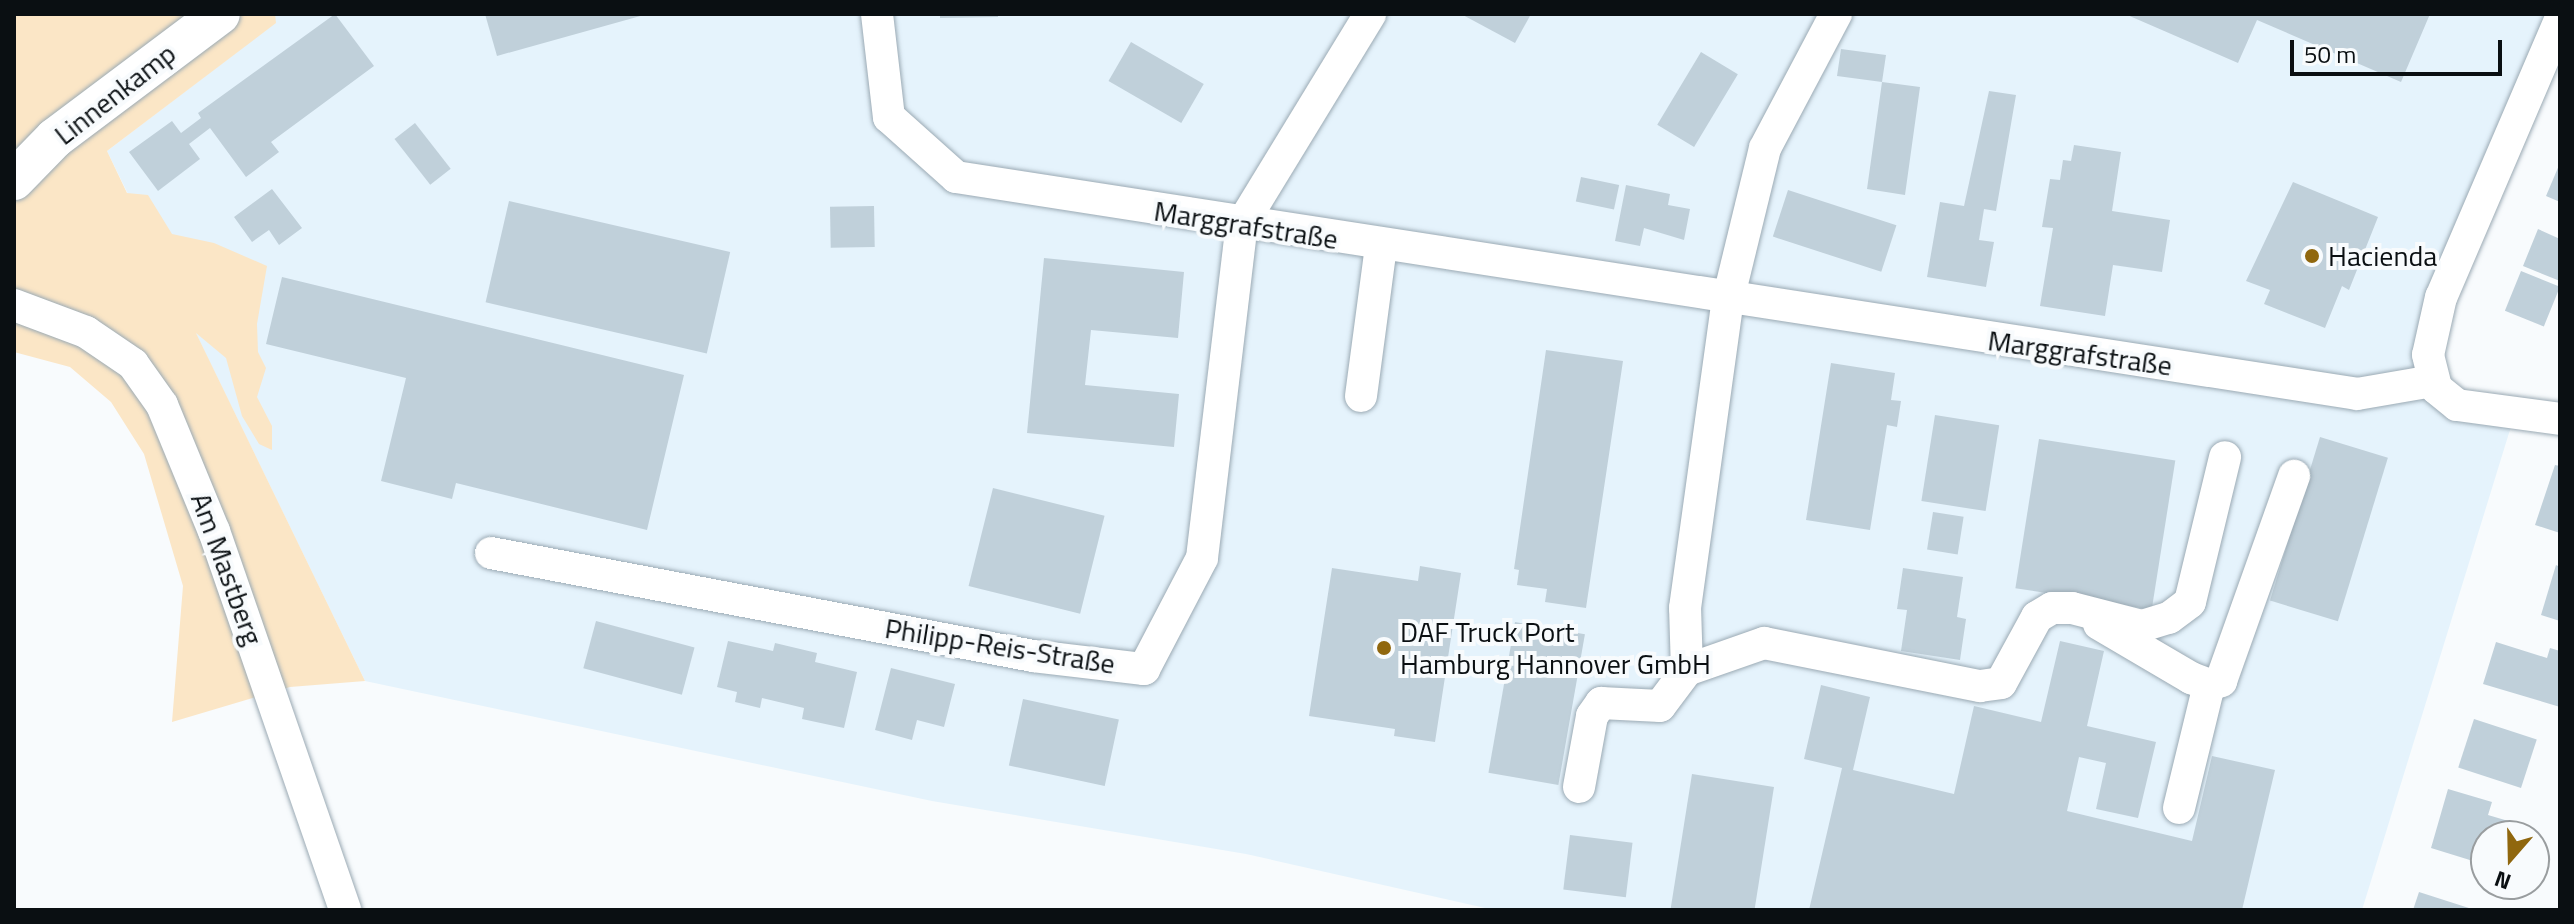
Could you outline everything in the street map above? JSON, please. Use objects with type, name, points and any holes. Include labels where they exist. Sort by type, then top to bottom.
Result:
[{"type":"main road","name":"Linnenkamp","points":[[14,180],[55,138],[220,14]]},
{"type":"street","name":"Marggrafstraße","points":[[877,14],[889,117],[956,177],[1381,247],[2357,394],[2433,381]]},
{"type":"street","name":"Philipp-Reis-Straße","points":[[491,553],[1033,656],[1144,669],[1202,558],[1242,224],[1370,14]]},
{"type":"street","points":[[1687,670],[1685,608],[1728,300],[1765,148],[1836,14]]},
{"type":"street","points":[[2560,20],[2441,297],[2429,344],[2433,381],[2441,394],[2464,408],[2560,419]]},
{"type":"street","points":[[1361,396],[1381,247]]},
{"type":"street","name":"Am Mastberg","points":[[14,305],[86,332],[133,364],[162,405],[214,531],[345,910]]},
{"type":"street","points":[[1579,787],[1597,706],[1608,701],[1660,706],[1687,670],[1764,643],[1980,686],[2001,683],[2037,617],[2052,608],[2072,608],[2142,626],[2169,618],[2190,602],[2225,457]]},
{"type":"street","points":[[2072,608],[2160,662],[2209,685],[2221,681],[2228,670],[2294,476]]},
{"type":"street","points":[[2179,808],[2209,685]]},
{"type":"shaded area","points":[[14,14],[275,14],[276,23],[107,151],[127,193],[148,195],[172,234],[214,243],[267,266],[257,324],[258,352],[266,368],[257,397],[272,426],[272,450],[259,444],[242,416],[226,358],[196,333],[365,681],[290,687],[172,722],[183,586],[144,454],[111,402],[70,367],[14,352]]},
{"type":"shaded area","points":[[275,14],[2551,14],[2437,282],[2428,392],[2513,420],[2362,910],[1494,910],[1246,854],[932,801],[365,681],[107,151],[275,23]]},
{"type":"building","points":[[335,14],[374,66],[271,142],[279,152],[246,177],[210,128],[189,144],[200,159],[158,191],[129,152],[172,121],[181,133],[201,118],[198,113]]},
{"type":"building","points":[[485,14],[643,14],[644,15],[497,56]]},
{"type":"building","points":[[940,14],[998,14],[998,17],[940,18]]},
{"type":"building","points":[[1461,14],[1531,14],[1515,43]]},
{"type":"building","points":[[2125,14],[2430,14],[2401,82],[2257,20],[2238,63]]},
{"type":"building","points":[[1131,42],[1204,84],[1181,123],[1108,81]]},
{"type":"building","points":[[1841,49],[1886,55],[1882,82],[1837,76]]},
{"type":"building","points":[[1701,52],[1738,74],[1694,147],[1657,125]]},
{"type":"building","points":[[1882,82],[1920,87],[1905,195],[1867,189]]},
{"type":"building","points":[[1989,91],[2016,95],[1996,211],[1984,209],[1979,240],[1994,242],[1986,287],[1927,277],[1940,202],[1964,206]]},
{"type":"building","points":[[415,123],[451,169],[430,185],[395,139]]},
{"type":"building","points":[[2074,145],[2121,152],[2112,211],[2170,220],[2162,272],[2113,265],[2105,316],[2040,306],[2053,228],[2042,227],[2050,179],[2060,180],[2063,160],[2071,161]]},
{"type":"building","points":[[2560,163],[2560,202],[2546,196]]},
{"type":"building","points":[[1581,177],[1619,185],[1614,210],[1576,201]]},
{"type":"building","points":[[2293,182],[2378,217],[2349,290],[2342,286],[2325,328],[2264,304],[2270,290],[2246,281]]},
{"type":"building","points":[[1626,185],[1670,194],[1668,205],[1690,209],[1684,240],[1644,228],[1640,246],[1615,241]]},
{"type":"building","points":[[272,189],[302,228],[279,245],[269,230],[252,242],[234,217]]},
{"type":"building","points":[[1788,190],[1896,225],[1881,272],[1773,237]]},
{"type":"building","points":[[509,201],[730,252],[707,353],[486,302]]},
{"type":"building","points":[[874,206],[875,247],[831,248],[830,207]]},
{"type":"building","points":[[2538,229],[2560,239],[2560,281],[2523,266]]},
{"type":"building","points":[[1044,258],[1184,272],[1178,338],[1091,330],[1085,385],[1179,394],[1174,447],[1027,433]]},
{"type":"building","points":[[2521,271],[2560,287],[2544,327],[2505,311]]},
{"type":"building","points":[[282,277],[684,375],[647,530],[456,483],[452,499],[381,481],[406,378],[266,344]]},
{"type":"building","points":[[1546,350],[1623,361],[1586,608],[1545,602],[1547,589],[1517,585],[1519,570],[1514,569]]},
{"type":"building","points":[[1831,363],[1895,373],[1891,400],[1901,401],[1897,427],[1887,425],[1870,530],[1806,520]]},
{"type":"building","points":[[1935,415],[1999,425],[1986,511],[1921,501]]},
{"type":"building","points":[[2320,437],[2388,458],[2338,621],[2270,601]]},
{"type":"building","points":[[2039,439],[2175,461],[2152,610],[2015,588]]},
{"type":"building","points":[[2555,465],[2560,466],[2560,533],[2535,525]]},
{"type":"building","points":[[993,488],[1105,516],[1080,614],[969,586]]},
{"type":"building","points":[[1933,512],[1964,517],[1958,554],[1927,550]]},
{"type":"building","points":[[2556,565],[2560,567],[2560,621],[2541,615]]},
{"type":"building","name":"DAF Truck Port Hamburg Hannover GmbH","points":[[1420,566],[1461,573],[1435,742],[1394,736],[1395,729],[1309,716],[1332,568],[1418,581]]},
{"type":"building","points":[[1903,568],[1963,577],[1957,617],[1966,619],[1960,660],[1901,651],[1907,610],[1897,609]]},
{"type":"building","points":[[596,621],[695,647],[682,695],[583,668]]},
{"type":"building","points":[[1515,622],[1585,634],[1558,785],[1488,773]]},
{"type":"building","points":[[728,641],[773,651],[775,643],[817,653],[815,662],[857,672],[844,728],[802,719],[804,708],[762,698],[760,708],[735,702],[737,692],[717,687]]},
{"type":"building","points":[[2060,641],[2104,651],[2087,726],[2156,742],[2138,818],[2096,809],[2106,763],[2079,757],[2067,811],[2192,841],[2212,756],[2275,770],[2242,910],[1809,910],[1842,768],[1804,759],[1821,685],[1870,697],[1853,770],[1954,794],[1974,706],[2041,722]]},
{"type":"building","points":[[2496,642],[2547,658],[2550,648],[2560,651],[2560,707],[2483,684]]},
{"type":"building","points":[[891,668],[955,684],[944,727],[917,720],[912,740],[875,730]]},
{"type":"building","points":[[1023,699],[1119,719],[1105,786],[1009,766]]},
{"type":"building","points":[[2474,719],[2537,739],[2521,788],[2458,768]]},
{"type":"building","points":[[1692,774],[1774,787],[1754,910],[1671,909]]},
{"type":"building","points":[[2448,789],[2492,802],[2488,815],[2505,820],[2470,820],[2470,860],[2431,848]]},
{"type":"building","points":[[1570,835],[1633,843],[1626,897],[1563,890]]},
{"type":"building","points":[[2419,892],[2472,909],[2472,910],[2413,910]]},
{"type":"place","name":"Hacienda","points":[[2312,256]]},
{"type":"place","name":"DAF Truck Port Hamburg Hannover GmbH","points":[[1384,648]]}]
